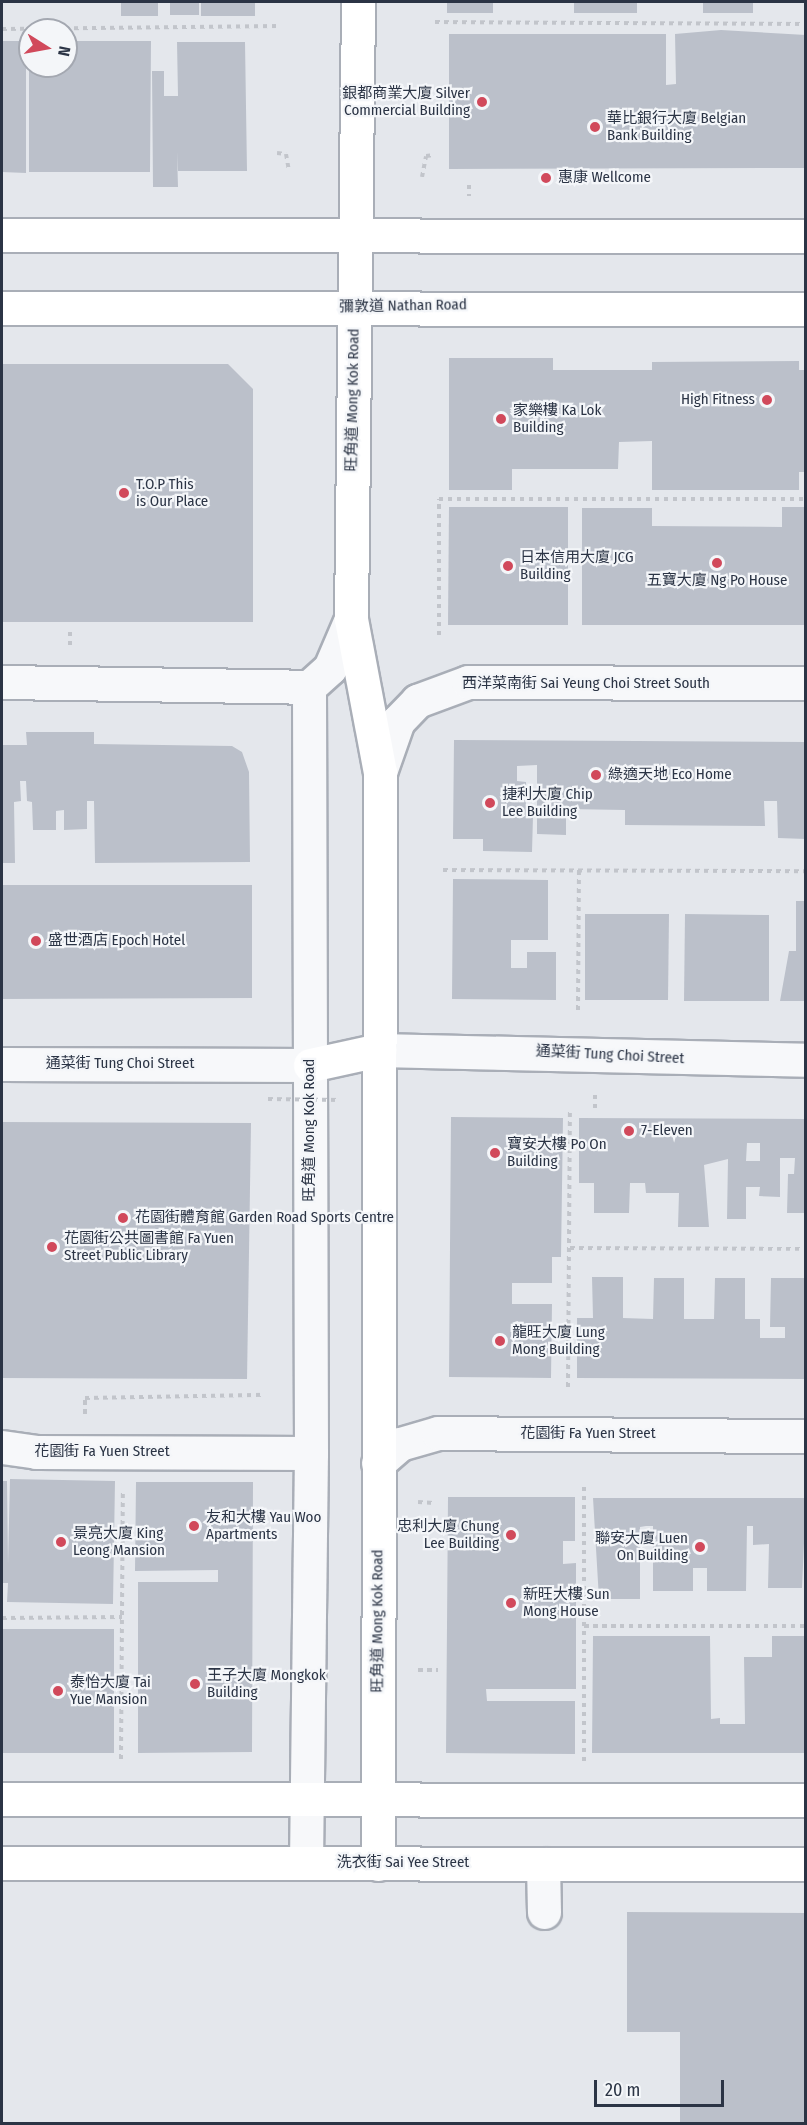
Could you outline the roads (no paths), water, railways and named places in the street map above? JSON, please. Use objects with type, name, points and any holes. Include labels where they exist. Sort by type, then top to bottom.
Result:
[{"type":"main road","name":"旺角道 Mong Kok Road","points":[[358,2],[351,619],[380,772],[378,1864]]},
{"type":"main road","points":[[2,235],[806,236]]},
{"type":"main road","name":"彌敦道 Nathan Road","points":[[2,308],[354,306],[806,309]]},
{"type":"main road","points":[[310,1065],[379,1050]]},
{"type":"main road","points":[[2,1799],[378,1797],[806,1800]]},
{"type":"main road","name":"洗衣街 Sai Yee Street","points":[[2,1863],[806,1864]]},
{"type":"street","name":"旺角道 Mong Kok Road","points":[[306,1862],[311,1453],[309,687],[330,668],[351,619]]},
{"type":"street","points":[[2,682],[309,687]]},
{"type":"street","name":"西洋菜南街 Sai Yeung Choi Street South","points":[[380,772],[398,721],[425,697],[468,682],[806,683]]},
{"type":"street","name":"通菜街 Tung Choi Street","points":[[379,1050],[806,1060]]},
{"type":"street","name":"通菜街 Tung Choi Street","points":[[2,1064],[310,1065]]},
{"type":"street","name":"花園街 Fa Yuen Street","points":[[378,1463],[400,1444],[438,1433],[806,1436]]},
{"type":"street","name":"花園街 Fa Yuen Street","points":[[2,1447],[36,1452],[311,1453]]},
{"type":"street","points":[[543,1864],[544,1912]]},
{"type":"place","name":"銀都商業大廈 Silver Commercial Building","points":[[482,102]]},
{"type":"place","name":"華比銀行大廈 Belgian Bank Building","points":[[595,127]]},
{"type":"place","name":"惠康 Wellcome","points":[[546,178]]},
{"type":"place","name":"High Fitness","points":[[767,400]]},
{"type":"place","name":"家樂樓 Ka Lok Building","points":[[501,419]]},
{"type":"place","name":"T.O.P This is Our Place","points":[[124,493]]},
{"type":"place","name":"五寶大廈 Ng Po House","points":[[717,563]]},
{"type":"place","name":"日本信用大廈 JCG Building","points":[[508,566]]},
{"type":"place","name":"綠適天地 Eco Home","points":[[596,775]]},
{"type":"place","name":"捷利大廈 Chip Lee Building","points":[[490,803]]},
{"type":"place","name":"盛世酒店 Epoch Hotel","points":[[36,941]]},
{"type":"place","name":"7-Eleven","points":[[629,1131]]},
{"type":"place","name":"寶安大樓 Po On Building","points":[[495,1153]]},
{"type":"place","name":"花園街體育館 Garden Road Sports Centre","points":[[123,1218]]},
{"type":"place","name":"花園街公共圖書館 Fa Yuen Street Public Library","points":[[52,1247]]},
{"type":"place","name":"龍旺大廈 Lung Mong Building","points":[[500,1341]]},
{"type":"place","name":"友和大樓 Yau Woo Apartments","points":[[194,1526]]},
{"type":"place","name":"忠利大廈 Chung Lee Building","points":[[511,1535]]},
{"type":"place","name":"景亮大廈 King Leong Mansion","points":[[61,1542]]},
{"type":"place","name":"聯安大廈 Luen On Building","points":[[700,1547]]},
{"type":"place","name":"新旺大樓 Sun Mong House","points":[[511,1603]]},
{"type":"place","name":"王子大廈 Mongkok Building","points":[[195,1684]]},
{"type":"place","name":"泰怡大廈 Tai Yue Mansion","points":[[58,1691]]}]
